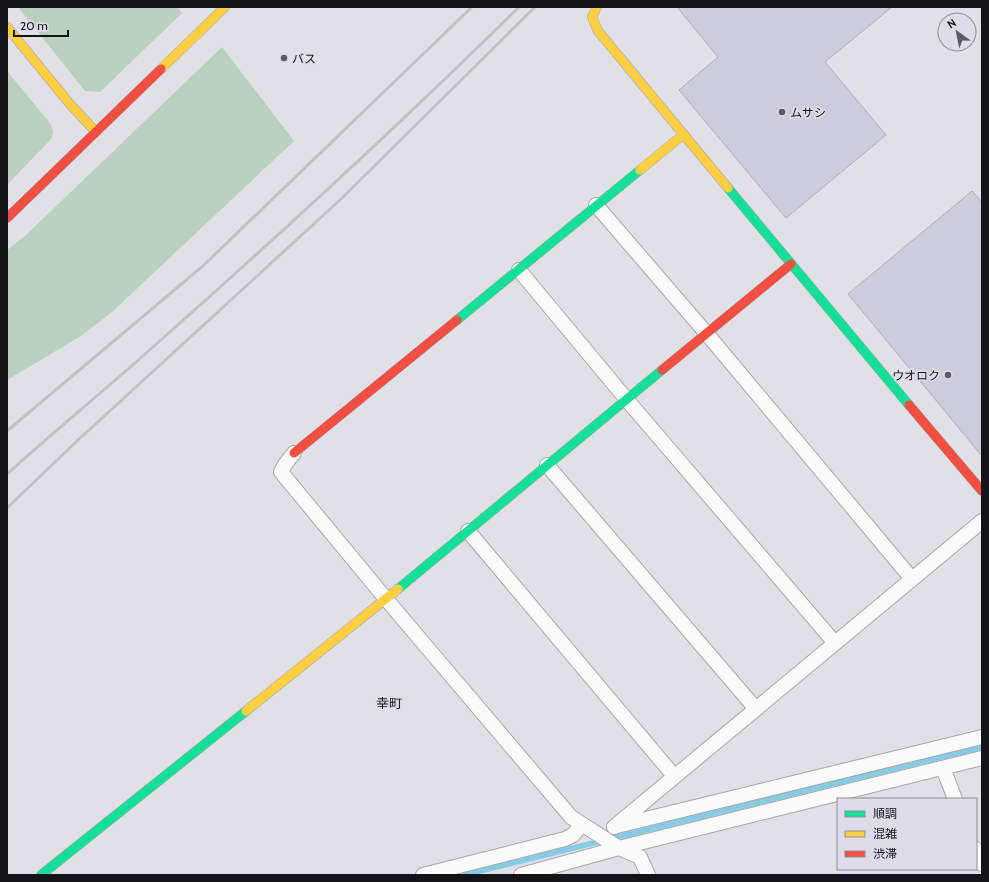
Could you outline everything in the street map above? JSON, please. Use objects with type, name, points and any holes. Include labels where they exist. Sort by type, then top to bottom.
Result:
[{"type":"street","points":[[7,218],[225,7]]},
{"type":"street","points":[[597,7],[592,17],[598,31],[982,491]]},
{"type":"street","points":[[7,27],[68,103],[96,132]]},
{"type":"street","points":[[648,875],[640,857],[618,847],[597,833],[582,826],[571,817],[386,599],[281,472],[286,462],[294,453],[684,134]]},
{"type":"street","points":[[596,205],[707,334],[912,579]]},
{"type":"street","points":[[41,875],[386,599],[791,264]]},
{"type":"street","points":[[519,270],[627,400],[835,643]]},
{"type":"street","points":[[548,465],[756,709]]},
{"type":"street","points":[[614,827],[982,521]]},
{"type":"street","points":[[468,531],[674,776]]},
{"type":"street","points":[[597,833],[614,827],[982,737]]},
{"type":"street","points":[[524,875],[618,847],[982,758]]},
{"type":"street","points":[[943,768],[955,798]]},
{"type":"street","points":[[423,875],[564,839],[573,835],[582,826]]},
{"type":"street","points":[[977,852],[982,864]]},
{"type":"green space","points":[[18,7],[177,7],[182,13],[100,92],[85,91]]},
{"type":"green space","points":[[222,47],[294,141],[112,312],[81,336],[7,380],[7,250],[26,235]]},
{"type":"green space","points":[[7,71],[50,123],[53,131],[52,138],[7,185]]},
{"type":"building","name":"ムサシ","points":[[677,7],[892,7],[825,62],[886,135],[786,218],[679,90],[718,57]]},
{"type":"building","name":"ウオロク","points":[[972,191],[982,202],[982,456],[848,294]]},
{"type":"waterway","points":[[464,875],[982,747]]},
{"type":"railway","points":[[7,431],[204,265],[472,7]]},
{"type":"railway","points":[[7,474],[143,356],[298,217],[519,7]]},
{"type":"railway","points":[[7,508],[77,441],[341,199],[535,7]]},
{"type":"traffic: fast","points":[[457,320],[640,170]]},
{"type":"traffic: fast","points":[[728,188],[909,405]]},
{"type":"traffic: fast","points":[[398,589],[662,370]]},
{"type":"traffic: fast","points":[[41,875],[246,711]]},
{"type":"traffic: slow","points":[[161,69],[225,7]]},
{"type":"traffic: slow","points":[[597,7],[592,17],[598,31],[728,188]]},
{"type":"traffic: slow","points":[[7,27],[69,103],[96,132]]},
{"type":"traffic: slow","points":[[640,170],[684,134]]},
{"type":"traffic: slow","points":[[246,711],[398,589]]},
{"type":"traffic: jam","points":[[7,218],[161,69]]},
{"type":"traffic: jam","points":[[662,370],[791,264]]},
{"type":"traffic: jam","points":[[294,453],[457,320]]},
{"type":"traffic: jam","points":[[909,405],[982,491]]},
{"type":"place","name":"バス","points":[[284,58]]},
{"type":"place","name":"ムサシ","points":[[782,112]]},
{"type":"place","name":"ウオロク","points":[[948,375]]},
{"type":"district","name":"幸町","points":[[389,703]]}]
